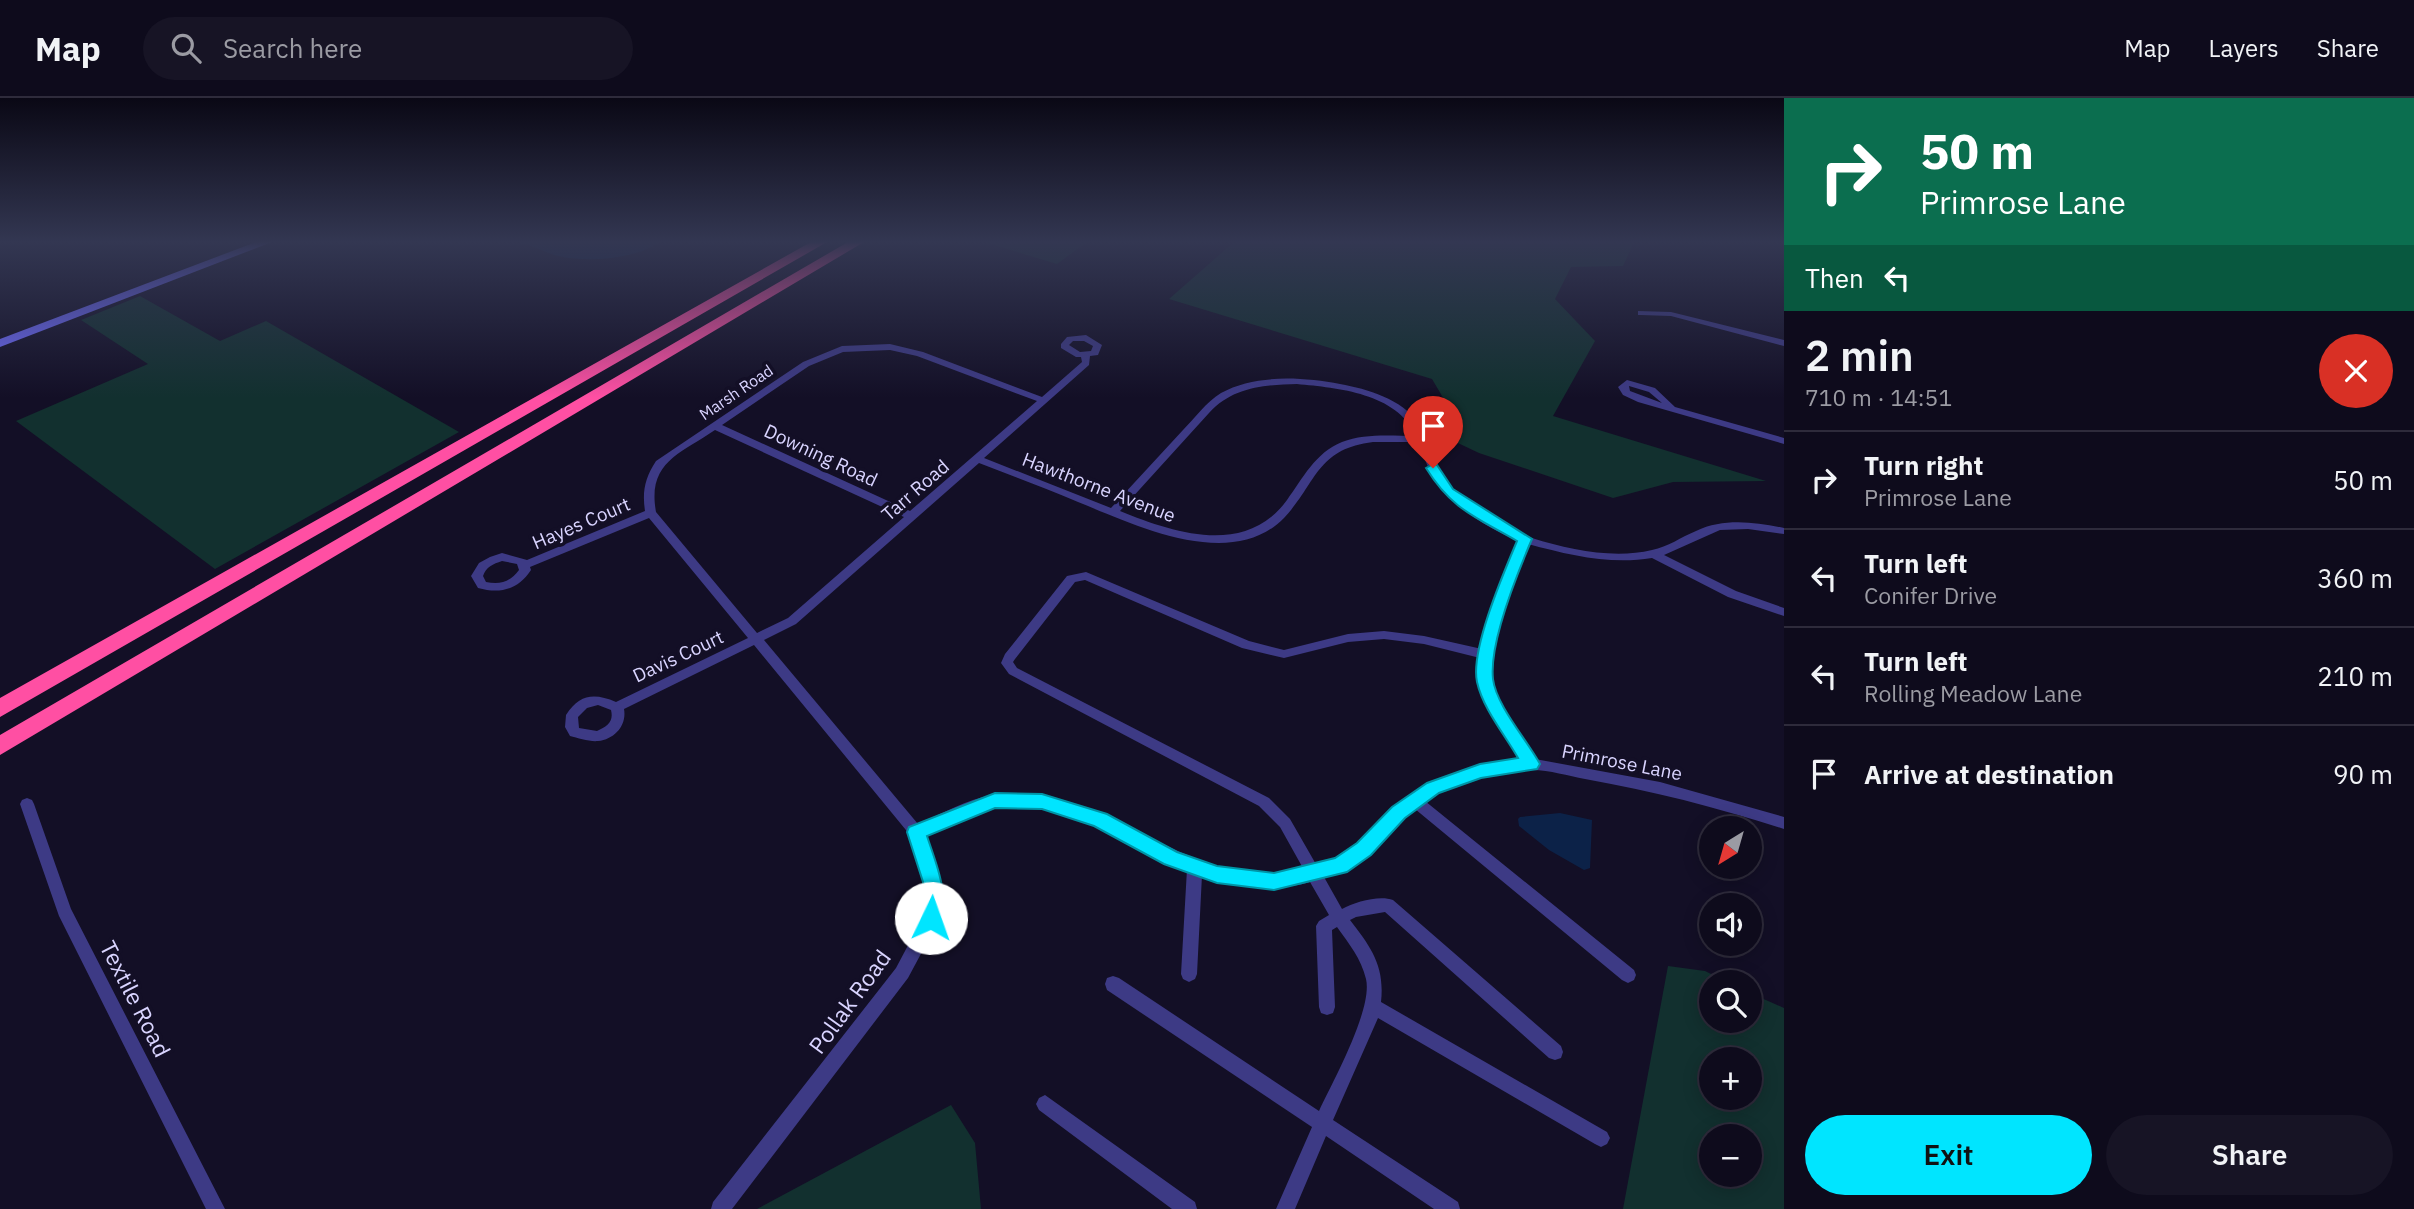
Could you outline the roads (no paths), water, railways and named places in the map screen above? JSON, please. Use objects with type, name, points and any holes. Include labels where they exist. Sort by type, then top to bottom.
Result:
[{"type":"highway","points":[[0,708],[730,294]]},
{"type":"highway","points":[[0,746],[770,294]]},
{"type":"main road","points":[[0,343],[130,294]]},
{"type":"street","points":[[1641,313],[1671,314],[1784,343]]},
{"type":"street","name":"Marsh Road","points":[[651,513],[646,490],[652,473],[660,463],[806,364],[842,349],[890,347],[920,354],[1041,400]]},
{"type":"street","name":"Tarr Road","points":[[756,641],[792,621],[1086,363],[1085,355]]},
{"type":"street","points":[[1112,512],[1221,397],[1246,387],[1306,383],[1353,389],[1402,412],[1413,422],[1423,439],[1433,468],[1448,492],[1467,507],[1525,539],[1610,556],[1653,554],[1713,528],[1751,525],[1784,531]]},
{"type":"street","points":[[1671,408],[1784,441]]},
{"type":"street","name":"Downing Road","points":[[715,426],[912,516]]},
{"type":"street","name":"Hawthorne Avenue","points":[[978,459],[1172,534],[1219,538],[1243,534],[1276,519],[1322,457],[1339,445],[1372,439],[1423,439]]},
{"type":"street","points":[[651,513],[756,641]]},
{"type":"street","name":"Hayes Court","points":[[524,565],[651,513]]},
{"type":"street","points":[[1525,539],[1504,588],[1487,655],[1485,680],[1492,700],[1531,764]]},
{"type":"street","points":[[1653,554],[1721,589],[1784,612]]},
{"type":"street","points":[[1285,1209],[1373,1006],[1375,982],[1365,952],[1339,918],[1285,823],[1264,802],[1013,671],[1007,663],[1017,645],[1071,579],[1086,576],[1246,645],[1277,652],[1284,653],[1349,638],[1384,635],[1424,640],[1487,655]]},
{"type":"street","name":"Davis Court","points":[[617,706],[756,641]]},
{"type":"street","name":"Pollak Road","points":[[720,1209],[895,983],[931,918],[933,882],[916,832],[756,641]]},
{"type":"street","name":"Primrose Lane","points":[[916,832],[995,800],[1042,801],[1100,820],[1171,858],[1217,874],[1274,881],[1315,874],[1340,866],[1364,849],[1399,813],[1433,788],[1480,771],[1531,764],[1664,788],[1784,823]]},
{"type":"street","points":[[1415,802],[1628,975]]},
{"type":"street","name":"Textile Road","points":[[27,804],[64,911],[216,1209]]},
{"type":"street","points":[[1189,974],[1195,866]]},
{"type":"street","points":[[1327,1007],[1324,926],[1354,910],[1388,905],[1555,1052]]},
{"type":"street","points":[[1113,984],[1451,1209]]},
{"type":"street","points":[[1373,1006],[1601,1138]]},
{"type":"street","points":[[1045,1104],[1188,1209]]},
{"type":"water","points":[[1560,813],[1592,820],[1590,868],[1584,870],[1549,850],[1519,826],[1520,817]]}]
